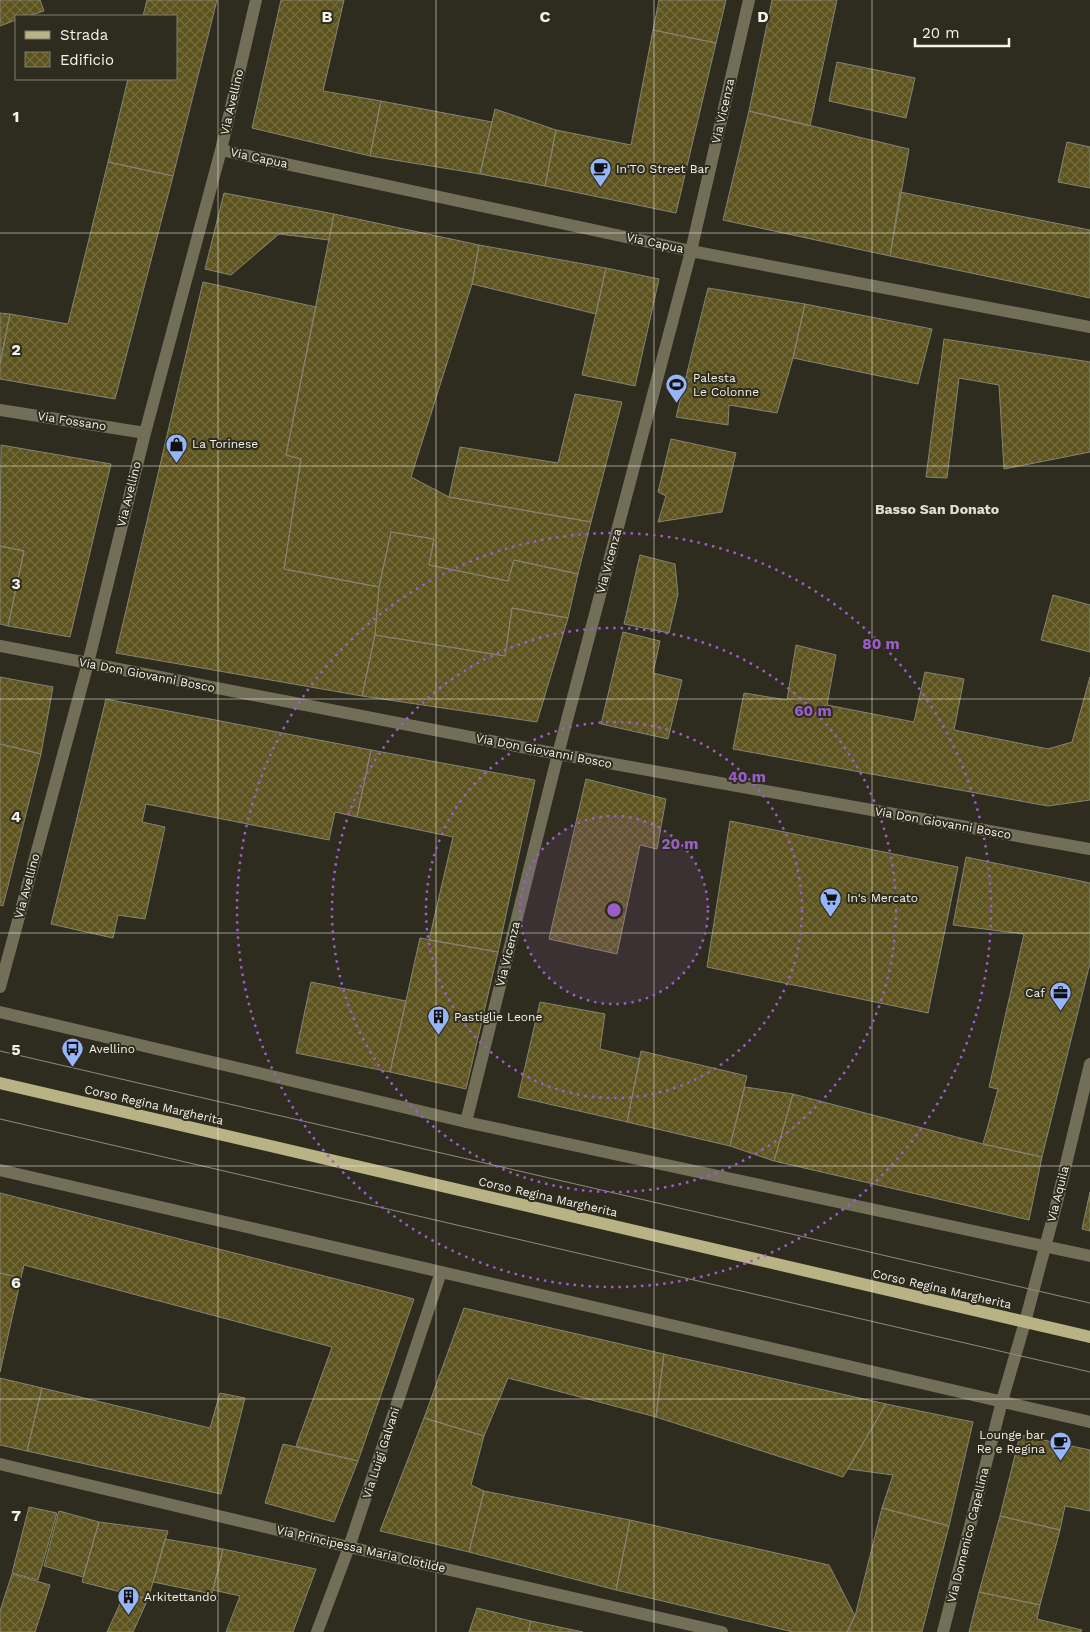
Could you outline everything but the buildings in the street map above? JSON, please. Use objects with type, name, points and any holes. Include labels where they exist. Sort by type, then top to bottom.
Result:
[{"type":"main road","name":"Corso Regina Margherita","points":[[0,1083],[1090,1337]]},
{"type":"street","name":"Via Avellino","points":[[0,988],[88,663],[145,432],[221,150],[256,0]]},
{"type":"street","name":"Via Vicenza","points":[[466,1122],[558,754],[691,251],[749,0]]},
{"type":"street","name":"Via Capua","points":[[221,150],[691,251],[1090,328]]},
{"type":"street","name":"Via Fossano","points":[[0,410],[145,432]]},
{"type":"street","name":"Via Don Giovanni Bosco","points":[[0,646],[558,754],[1090,849]]},
{"type":"street","points":[[0,1012],[466,1122],[1090,1256]]},
{"type":"street","name":"Via Aquila","points":[[1025,1322],[1090,1064]]},
{"type":"street","points":[[0,1170],[1090,1422]]},
{"type":"street","name":"Via Luigi Galvani","points":[[317,1632],[349,1547],[441,1272]]},
{"type":"street","name":"Via Domenico Capellina","points":[[943,1632],[1002,1401],[1025,1322]]},
{"type":"street","name":"Via Principessa Maria Clotilde","points":[[0,1464],[349,1547],[722,1632]]},
{"type":"tram line","points":[[0,1051],[1090,1303]]},
{"type":"tram line","points":[[0,1119],[1090,1372]]},
{"type":"place","name":"In'TO Street Bar","points":[[600,188]]},
{"type":"place","name":"Palesta Le Colonne","points":[[677,404]]},
{"type":"place","name":"La Torinese","points":[[176,463]]},
{"type":"place","name":"In's Mercato","points":[[831,917]]},
{"type":"place","name":"Caf","points":[[1061,1012]]},
{"type":"place","name":"Pastiglie Leone","points":[[438,1036]]},
{"type":"place","name":"Avellino","points":[[73,1068]]},
{"type":"place","name":"Lounge bar Re e Regina","points":[[1061,1461]]},
{"type":"place","name":"Arkitettando","points":[[128,1616]]},
{"type":"district","name":"Basso San Donato","points":[[937,509]]}]
